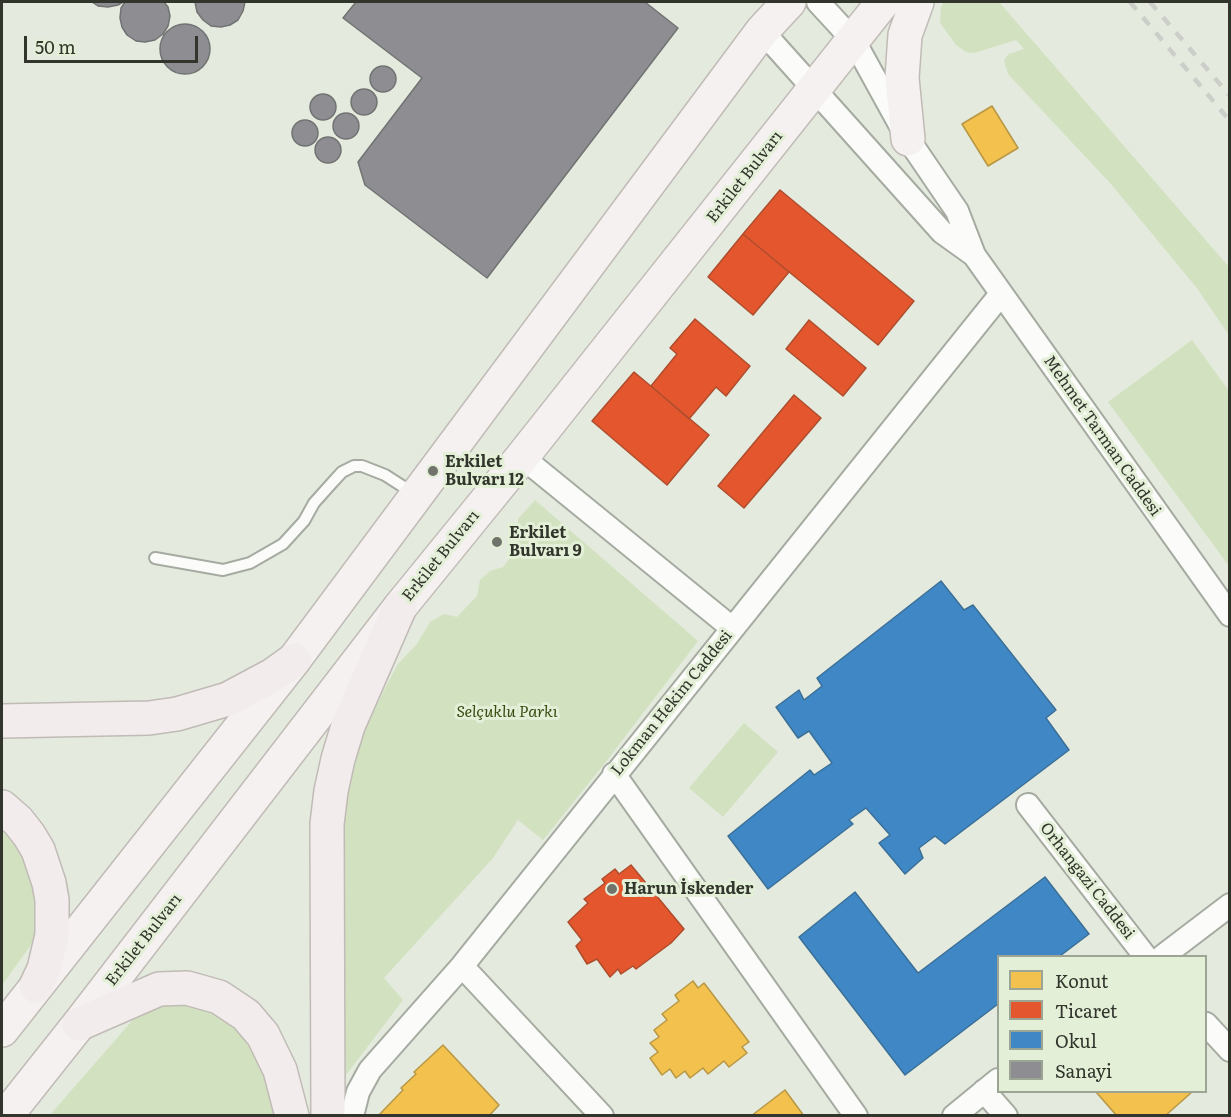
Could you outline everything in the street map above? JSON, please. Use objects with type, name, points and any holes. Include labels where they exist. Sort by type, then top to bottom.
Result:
[{"type":"highway","points":[[328,1116],[327,824],[331,791],[348,726],[400,607]]},
{"type":"highway","points":[[2,721],[130,719],[177,714],[228,699],[273,675],[294,660]]},
{"type":"highway","points":[[2,807],[29,835],[38,850],[49,883],[52,900],[52,935],[44,969],[36,986]]},
{"type":"highway","points":[[79,1024],[159,989],[187,988],[219,997],[246,1015],[263,1035],[280,1070],[292,1116]]},
{"type":"main road","points":[[2,1030],[294,660],[762,31],[789,2]]},
{"type":"main road","name":"Erkilet Bulvarı","points":[[6,1116],[400,607],[883,2]]},
{"type":"main road","points":[[908,139],[902,78],[905,36],[917,2]]},
{"type":"street","name":"Mehmet Tarman Caddesi","points":[[818,2],[854,41],[908,139],[957,211],[974,255],[1230,615]]},
{"type":"street","name":"Mehmet Tarman Caddesi","points":[[762,31],[942,232],[974,255]]},
{"type":"street","name":"Lokman Hekim Caddesi","points":[[352,1116],[358,1092],[370,1070],[462,966],[1001,294]]},
{"type":"street","points":[[522,457],[732,628]]},
{"type":"street","points":[[614,774],[856,1116]]},
{"type":"street","name":"Orhangazi Caddesi","points":[[1028,806],[1143,955]]},
{"type":"street","points":[[1166,955],[1230,905]]},
{"type":"street","points":[[462,966],[602,1116]]},
{"type":"street","points":[[1207,1025],[1230,1050]]},
{"type":"street","points":[[954,1116],[991,1086],[1006,1116]]},
{"type":"lane","points":[[155,558],[223,570],[250,563],[283,544],[304,521],[314,503],[331,484],[342,472],[354,466],[362,466],[385,475],[416,495]]},
{"type":"green space","points":[[944,2],[999,2],[1229,267],[1229,335],[1196,287],[1111,184],[1008,74],[1004,60],[1009,54],[1024,49],[1016,40],[974,53],[966,52],[956,45],[940,23],[941,7]]},
{"type":"green space","points":[[1192,340],[1229,391],[1229,566],[1108,402]]},
{"type":"green space","name":"Selçuklu Parkı","points":[[535,500],[698,641],[543,840],[518,820],[493,858],[384,978],[403,1000],[346,1075],[337,817],[342,779],[398,664],[417,644],[430,622],[444,614],[457,617],[477,596],[480,580],[490,571],[503,567],[518,548],[518,519]]},
{"type":"green space","points":[[744,723],[778,752],[723,817],[689,788]]},
{"type":"green space","points":[[2,823],[16,837],[37,883],[36,930],[31,945],[2,985]]},
{"type":"green space","points":[[165,1003],[205,1005],[247,1030],[280,1116],[49,1116],[138,1014]]},
{"type":"building: Konut","points":[[992,106],[1018,148],[988,166],[962,124]]},
{"type":"building: Konut","points":[[693,981],[698,988],[704,983],[749,1042],[742,1047],[747,1053],[729,1067],[724,1061],[708,1074],[703,1068],[690,1078],[685,1071],[676,1078],[670,1069],[662,1075],[650,1058],[658,1052],[650,1043],[659,1037],[654,1030],[667,1020],[662,1014],[679,1001],[675,995]]},
{"type":"building: Konut","points":[[443,1045],[499,1105],[489,1116],[378,1116],[403,1090],[401,1088],[416,1074],[414,1072]]},
{"type":"building: Konut","points":[[785,1090],[804,1116],[751,1116]]},
{"type":"building: Konut","points":[[1097,1093],[1191,1093],[1165,1116],[1117,1116]]},
{"type":"building: Ticaret","points":[[780,190],[914,301],[878,345],[743,234]]},
{"type":"building: Ticaret","points":[[743,234],[789,272],[753,315],[708,277]]},
{"type":"building: Ticaret","points":[[695,319],[750,366],[726,396],[716,387],[689,419],[651,386],[677,354],[670,348]]},
{"type":"building: Ticaret","points":[[809,320],[866,368],[843,396],[786,349]]},
{"type":"building: Ticaret","points":[[634,372],[709,435],[667,485],[592,421]]},
{"type":"building: Ticaret","points":[[794,395],[821,418],[744,508],[718,486]]},
{"type":"building: Ticaret","points":[[631,865],[684,929],[671,943],[636,969],[633,966],[621,974],[618,969],[610,977],[597,959],[587,964],[576,946],[582,940],[568,922],[588,903],[584,899],[605,883],[602,879],[615,869],[619,874]]},
{"type":"building: Okul","points":[[941,581],[964,610],[973,605],[1056,710],[1046,718],[1069,750],[945,844],[935,836],[919,848],[923,858],[905,874],[879,843],[890,835],[866,808],[849,820],[853,824],[768,889],[728,836],[810,770],[814,775],[832,763],[809,731],[798,738],[776,707],[799,690],[804,700],[822,686],[817,678]]},
{"type":"building: Okul","points":[[1045,877],[1089,934],[1061,955],[997,955],[997,1005],[905,1075],[799,937],[855,892],[918,973]]},
{"type":"building: Sanayi","points":[[92,2],[123,2],[108,7],[98,6]]},
{"type":"building: Sanayi","points":[[125,2],[164,2],[170,16],[163,34],[155,40],[145,42],[136,41],[127,35],[120,18],[121,8]]},
{"type":"building: Sanayi","points":[[195,2],[245,2],[238,20],[221,27],[211,26],[203,20],[197,12]]},
{"type":"building: Sanayi","points":[[356,2],[645,2],[678,28],[487,278],[365,185],[358,162],[422,78],[343,18]]},
{"type":"building: Sanayi","points":[[185,24],[203,31],[210,49],[203,67],[185,74],[167,67],[160,49],[167,31]]},
{"type":"building: Sanayi","points":[[383,66],[392,70],[396,79],[392,88],[383,92],[374,88],[370,79],[374,70]]},
{"type":"building: Sanayi","points":[[364,89],[373,93],[377,102],[373,111],[364,115],[355,111],[351,102],[355,93]]},
{"type":"building: Sanayi","points":[[323,94],[332,98],[336,107],[332,116],[323,120],[314,116],[310,107],[314,98]]},
{"type":"building: Sanayi","points":[[346,113],[355,117],[359,126],[355,135],[346,139],[337,135],[333,126],[337,117]]},
{"type":"building: Sanayi","points":[[305,120],[314,124],[318,133],[314,142],[305,146],[296,142],[292,133],[296,124]]},
{"type":"building: Sanayi","points":[[328,137],[337,141],[341,150],[337,159],[328,163],[319,159],[315,150],[319,141]]},
{"type":"railway","points":[[1130,2],[1230,121]]},
{"type":"railway","points":[[1150,2],[1230,96]]},
{"type":"place","name":"Erkilet Bulvarı 12","points":[[433,471]]},
{"type":"place","name":"Erkilet Bulvarı 9","points":[[497,542]]},
{"type":"place","name":"Harun İskender","points":[[612,889]]}]
